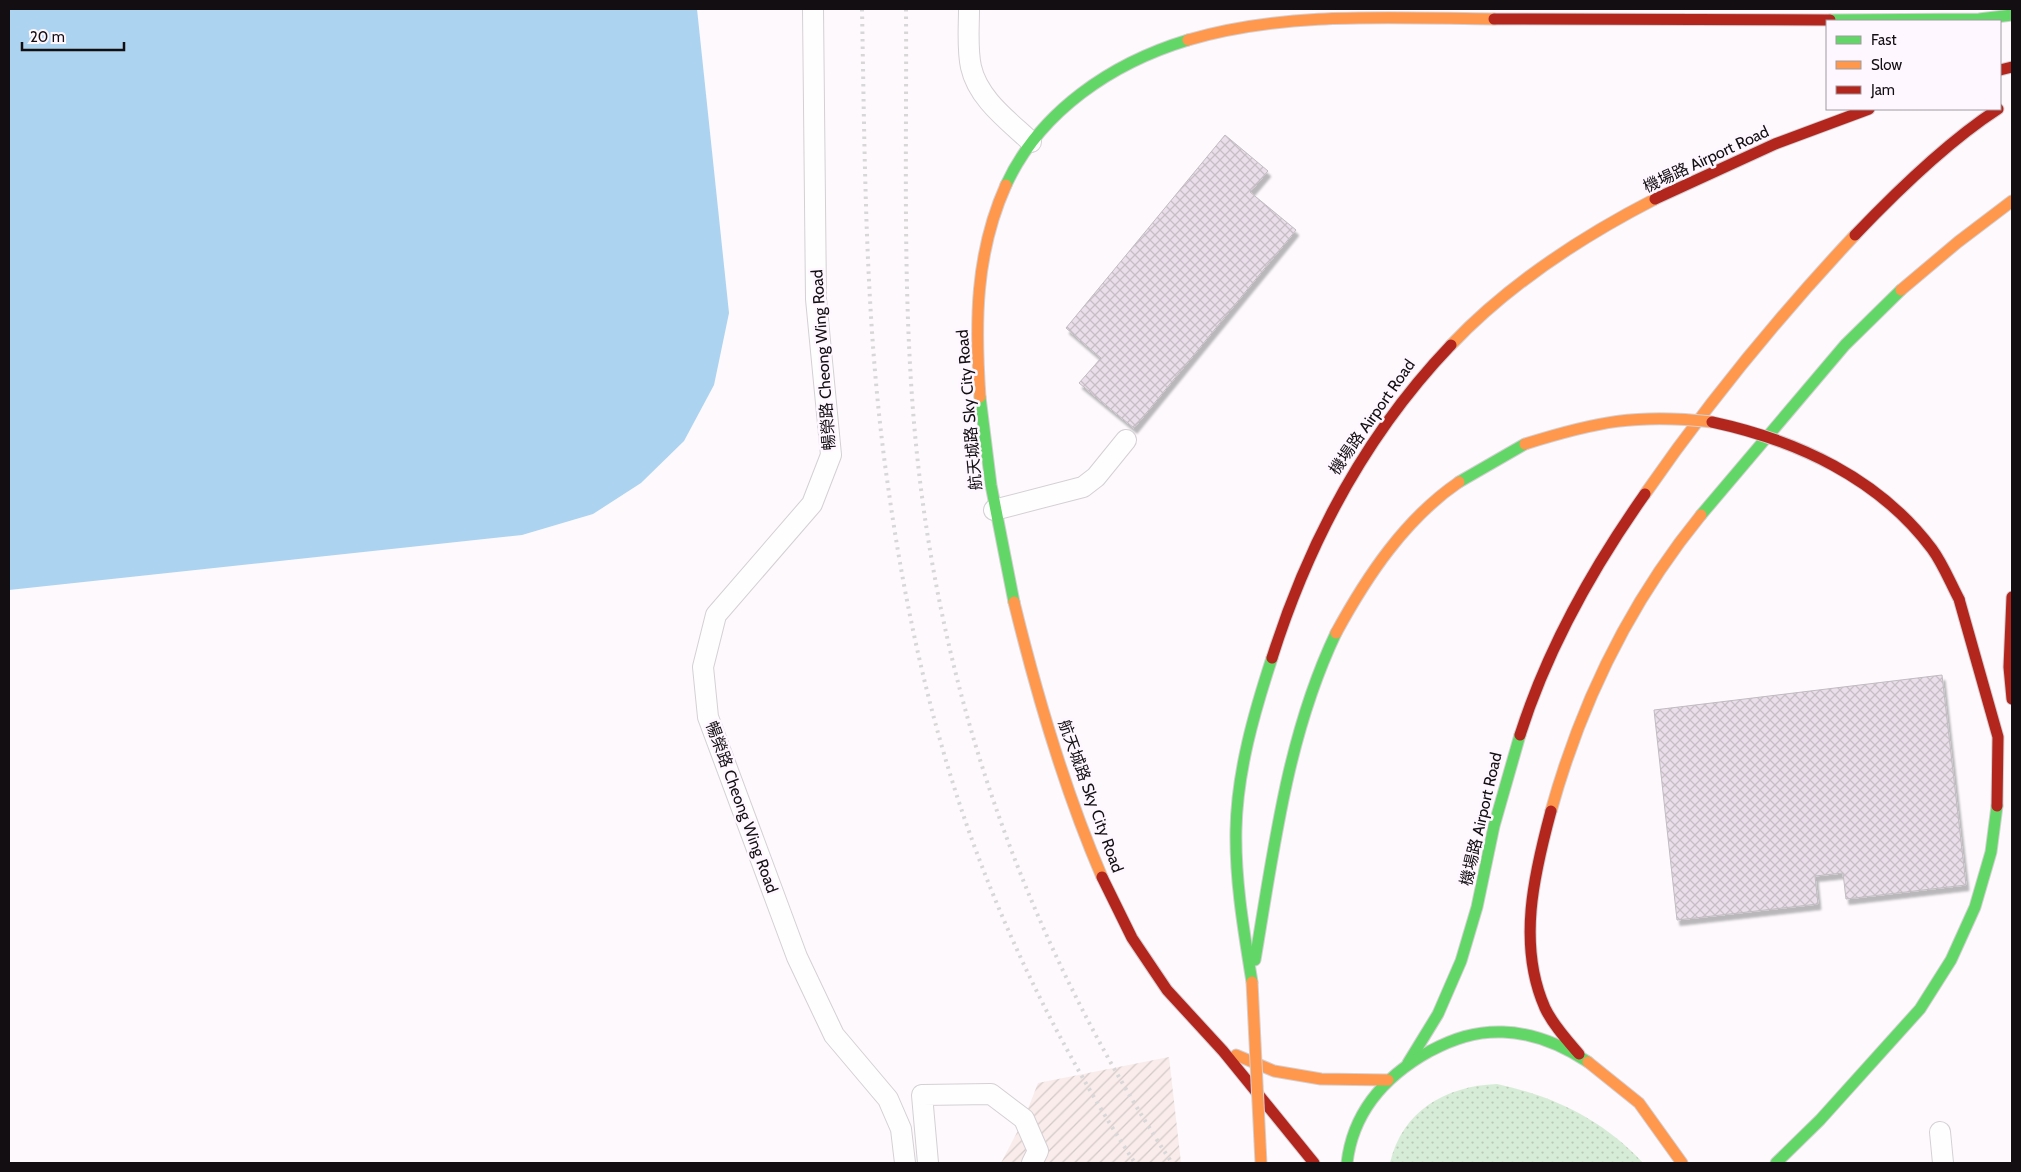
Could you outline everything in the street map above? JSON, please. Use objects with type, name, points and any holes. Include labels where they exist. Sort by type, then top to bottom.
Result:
[{"type":"street","name":"航天城路 Sky City Road","points":[[1314,1163],[1221,1049],[1168,992],[1127,928],[1095,861],[1073,803],[1030,668],[994,510],[985,446],[977,344],[980,270],[997,206],[1006,184],[1031,142],[1047,121],[1065,104],[1088,87],[1126,65],[1174,44],[1210,34],[1248,27],[1351,19],[1833,14],[1930,20],[1979,19],[2012,14]]},
{"type":"street","name":"機場路 Airport Road","points":[[1252,982],[1236,875],[1237,807],[1247,744],[1288,605],[1313,545],[1345,483],[1392,413],[1426,369],[1467,328],[1510,291],[1556,257],[1605,226],[1720,167],[1810,130],[1866,110]]},
{"type":"street","name":"機場路 Airport Road","points":[[1408,1063],[1438,1014],[1461,961],[1477,907],[1494,826],[1514,752],[1535,687],[1574,604],[1615,536],[1675,450],[1797,296],[1882,207],[1974,124],[1996,110]]},
{"type":"street","points":[[1579,1054],[1545,1009],[1534,974],[1529,944],[1533,890],[1560,774],[1586,705],[1619,636],[1655,576],[1706,508],[1824,368],[1872,317],[1915,277],[2012,201]]},
{"type":"street","points":[[1261,1163],[1252,982],[1270,876],[1302,720],[1326,656],[1350,605],[1379,560],[1430,505],[1476,471],[1525,444],[1579,427],[1635,418],[1691,418],[1746,428],[1800,446],[1849,473],[1894,508],[1932,550],[1959,599],[1998,736],[1998,795],[1991,852],[1975,907],[1951,960],[1920,1009],[1820,1120],[1776,1163]]},
{"type":"street","points":[[2012,597],[2010,666],[2012,699]]},
{"type":"street","points":[[1347,1163],[1350,1140],[1364,1110],[1388,1080],[1408,1063],[1461,1036],[1524,1033],[1550,1040],[1579,1054],[1614,1081],[1642,1107],[1682,1163]]},
{"type":"street","name":"航天城路 Sky City Road","points":[[1221,1049],[1274,1071],[1321,1080],[1388,1080]]},
{"type":"street","points":[[1802,1154],[1820,1120]]},
{"type":"lane","name":"暢榮路 Cheong Wing Road","points":[[813,9],[816,299],[831,455],[812,504],[716,614],[703,667],[708,717],[797,957],[834,1035],[888,1099],[901,1129],[905,1163]]},
{"type":"lane","points":[[969,9],[971,67],[978,84],[988,101],[1031,142]]},
{"type":"lane","points":[[994,510],[1083,487],[1096,477],[1126,440]]},
{"type":"lane","points":[[928,1163],[922,1095],[991,1094],[1024,1119],[1038,1151],[1032,1163]]},
{"type":"lane","points":[[1940,1132],[1943,1163]]},
{"type":"shaded area","points":[[1169,1057],[1181,1163],[1001,1163],[1024,1119],[1038,1083]]},
{"type":"green space","points":[[1497,1084],[1538,1095],[1576,1112],[1611,1134],[1643,1163],[1390,1163],[1404,1129],[1428,1105],[1443,1096],[1460,1090]]},
{"type":"water","points":[[9,9],[697,9],[729,313],[714,385],[684,441],[641,483],[593,514],[522,535],[9,590]]},
{"type":"building","points":[[1225,135],[1268,171],[1250,192],[1296,230],[1134,428],[1079,383],[1101,358],[1066,328]]},
{"type":"building","points":[[1942,675],[1966,885],[1846,899],[1843,873],[1815,876],[1818,904],[1677,920],[1654,710]]},
{"type":"railway","points":[[862,9],[870,308],[880,427],[905,592],[928,696],[964,817],[1004,920],[1051,1020],[1106,1117],[1135,1163]]},
{"type":"railway","points":[[906,9],[907,304],[914,422],[920,481],[934,572],[953,662],[977,750],[1006,837],[1040,921],[1079,1004],[1123,1085],[1172,1163]]},
{"type":"traffic: fast","points":[[1830,20],[1979,19],[2012,15]]},
{"type":"traffic: fast","points":[[1006,185],[1020,158],[1038,134],[1081,93],[1106,76],[1132,62],[1188,40]]},
{"type":"traffic: fast","points":[[1701,515],[1845,345],[1901,290]]},
{"type":"traffic: fast","points":[[980,397],[991,485],[1014,602]]},
{"type":"traffic: fast","points":[[1459,482],[1525,444]]},
{"type":"traffic: fast","points":[[1255,960],[1276,835],[1294,752],[1319,672],[1336,633]]},
{"type":"traffic: fast","points":[[1252,982],[1239,887],[1236,849],[1237,808],[1248,743],[1272,658]]},
{"type":"traffic: fast","points":[[1408,1063],[1438,1014],[1461,961],[1477,907],[1494,826],[1520,735]]},
{"type":"traffic: fast","points":[[1776,1163],[1820,1120],[1920,1009],[1951,960],[1975,907],[1991,852],[1997,806]]},
{"type":"traffic: fast","points":[[1347,1163],[1350,1144],[1356,1127],[1374,1097],[1399,1072],[1430,1051],[1447,1043],[1483,1033],[1514,1033],[1537,1037],[1568,1050],[1588,1062]]},
{"type":"traffic: slow","points":[[1188,40],[1263,24],[1301,20],[1340,18],[1494,19]]},
{"type":"traffic: slow","points":[[980,397],[978,316],[983,263],[988,237],[1006,185]]},
{"type":"traffic: slow","points":[[1451,345],[1497,302],[1547,263],[1600,229],[1655,199]]},
{"type":"traffic: slow","points":[[1901,290],[1958,242],[2012,201]]},
{"type":"traffic: slow","points":[[1645,494],[1719,393],[1799,297],[1855,235]]},
{"type":"traffic: slow","points":[[1525,444],[1573,430],[1617,421],[1686,419],[1712,422]]},
{"type":"traffic: slow","points":[[1336,633],[1374,570],[1389,550],[1421,513],[1459,482]]},
{"type":"traffic: slow","points":[[1551,811],[1577,731],[1611,655],[1630,618],[1652,583],[1675,548],[1701,515]]},
{"type":"traffic: slow","points":[[1014,602],[1052,742],[1075,810],[1102,877]]},
{"type":"traffic: slow","points":[[1252,982],[1261,1163]]},
{"type":"traffic: slow","points":[[1236,1055],[1274,1071],[1321,1079],[1388,1080]]},
{"type":"traffic: slow","points":[[1588,1062],[1639,1103],[1682,1163]]},
{"type":"traffic: jam","points":[[1494,19],[1830,20]]},
{"type":"traffic: jam","points":[[2001,70],[2012,67]]},
{"type":"traffic: jam","points":[[1655,199],[1775,144],[1866,110]]},
{"type":"traffic: jam","points":[[1855,235],[1888,201],[1941,152],[1997,110]]},
{"type":"traffic: jam","points":[[1272,658],[1304,572],[1322,531],[1344,491],[1392,415],[1420,379],[1451,345]]},
{"type":"traffic: jam","points":[[1712,422],[1774,439],[1805,451],[1861,482],[1911,524],[1932,549],[1959,599]]},
{"type":"traffic: jam","points":[[1520,735],[1544,671],[1573,610],[1607,551],[1645,494]]},
{"type":"traffic: jam","points":[[2012,597],[2009,667],[2012,699]]},
{"type":"traffic: jam","points":[[1959,599],[1998,737],[1997,806]]},
{"type":"traffic: jam","points":[[1551,811],[1534,884],[1530,935],[1532,959],[1537,984],[1545,1008],[1556,1026],[1579,1054]]},
{"type":"traffic: jam","points":[[1102,877],[1132,938],[1167,990],[1223,1051],[1314,1163]]}]
